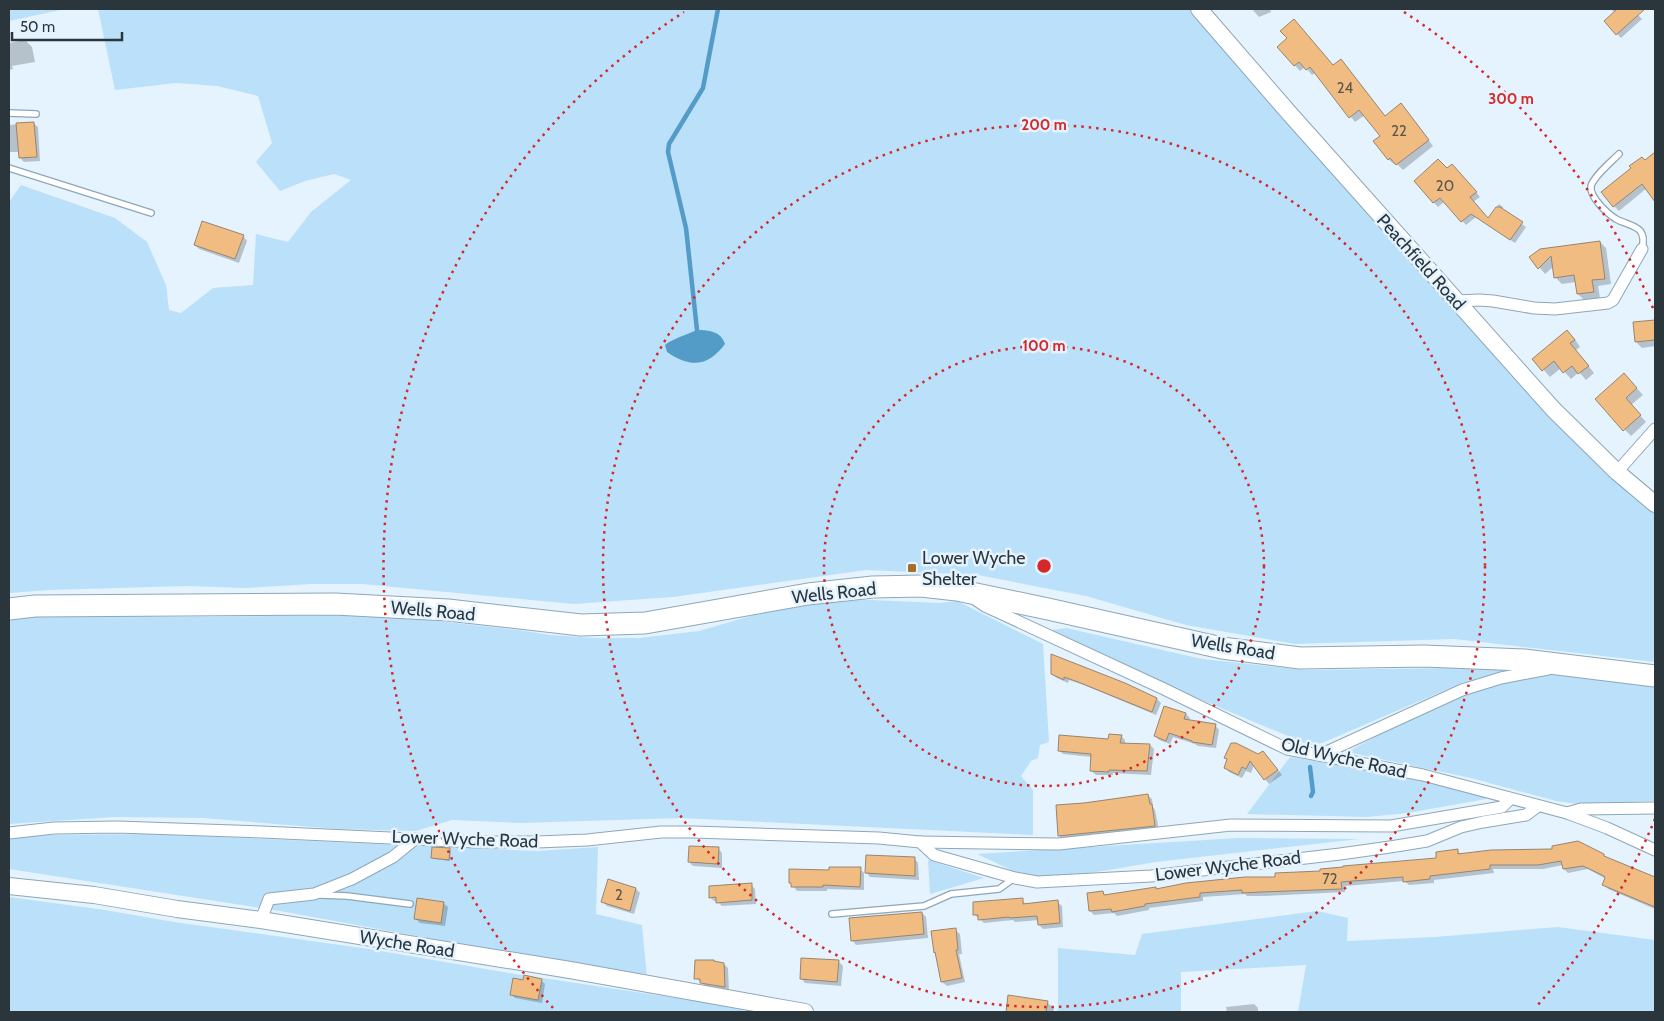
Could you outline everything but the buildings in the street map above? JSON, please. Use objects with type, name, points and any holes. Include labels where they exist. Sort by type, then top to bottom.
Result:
[{"type":"highway","name":"Wells Road","points":[[9,609],[36,606],[335,604],[448,610],[581,625],[644,623],[808,594],[873,587],[920,586],[957,590],[1222,648],[1300,658],[1433,656],[1524,660],[1655,676]]},
{"type":"main road","name":"Peachfield Road","points":[[1199,9],[1553,409],[1617,472],[1655,504]]},
{"type":"main road","name":"Wyche Road","points":[[9,886],[261,920],[560,969],[804,1012]]},
{"type":"street","points":[[1456,301],[1493,301],[1522,307],[1541,308],[1591,306],[1608,303],[1613,300],[1642,249]]},
{"type":"street","points":[[1617,472],[1655,430]]},
{"type":"street","name":"Old Wyche Road","points":[[965,592],[985,606],[1288,749],[1423,775],[1567,813],[1607,828],[1655,850]]},
{"type":"street","points":[[1320,755],[1462,690],[1501,678],[1570,666]]},
{"type":"street","name":"Lower Wyche Road","points":[[9,833],[54,828],[117,827],[476,842],[537,842],[587,840],[661,832],[693,832],[879,838],[920,842],[1059,844],[1231,825],[1391,826],[1502,807],[1510,799]]},
{"type":"street","name":"Lower Wyche Road","points":[[920,842],[934,855],[1015,878],[1037,882],[1141,877],[1340,854],[1427,841],[1461,827],[1526,814],[1538,806]]},
{"type":"street","points":[[1567,813],[1581,809],[1655,808]]},
{"type":"street","points":[[261,920],[270,899],[314,894],[352,879],[393,857],[415,839]]},
{"type":"lane","points":[[9,113],[36,114]]},
{"type":"lane","points":[[1619,154],[1594,180],[1591,186],[1592,194],[1614,218],[1638,228],[1642,236],[1642,249]]},
{"type":"lane","points":[[9,168],[151,213]]},
{"type":"lane","points":[[832,914],[924,906],[950,894],[998,889],[1015,878]]},
{"type":"lane","points":[[314,894],[410,904]]},
{"type":"shaded area","points":[[9,9],[65,9],[9,21]]},
{"type":"shaded area","points":[[98,9],[1199,9],[1456,301],[1655,504],[1655,662],[1455,639],[1295,644],[1186,625],[1086,596],[978,575],[866,570],[673,597],[573,604],[362,584],[312,584],[244,588],[187,586],[9,593],[9,202],[21,185],[115,218],[147,242],[166,285],[169,310],[181,313],[213,288],[253,285],[256,234],[288,242],[311,212],[351,180],[334,174],[305,181],[280,191],[256,162],[272,143],[258,96],[217,86],[176,83],[115,90]]},
{"type":"shaded area","points":[[849,599],[940,603],[957,601],[1043,644],[1049,742],[1040,745],[1038,758],[1031,761],[1021,776],[1033,790],[1033,835],[681,818],[520,823],[452,820],[416,831],[338,829],[203,818],[115,817],[9,824],[9,617],[51,615],[175,617],[382,615],[550,635],[640,638],[699,631],[791,604]]},
{"type":"shaded area","points":[[1066,628],[1202,659],[1305,670],[1529,667],[1464,682],[1322,743],[1309,745],[1040,632]]},
{"type":"shaded area","points":[[1564,671],[1655,684],[1655,801],[1577,804],[1556,801],[1471,778],[1347,752],[1419,714],[1464,694]]},
{"type":"shaded area","points":[[1290,757],[1404,775],[1484,794],[1486,799],[1408,813],[1367,817],[1247,814]]},
{"type":"shaded area","points":[[152,834],[537,851],[598,847],[596,914],[642,925],[647,978],[280,911],[9,869],[9,838],[35,835]]},
{"type":"shaded area","points":[[1238,838],[1359,839],[1156,862],[1037,882],[977,854]]},
{"type":"shaded area","points":[[928,860],[984,878],[930,894]]},
{"type":"shaded area","points":[[9,897],[369,949],[509,973],[743,1008],[743,1012],[9,1012]]},
{"type":"shaded area","points":[[1317,911],[1348,918],[1347,941],[1435,937],[1558,927],[1655,940],[1655,1012],[1298,1012],[1306,965],[1181,972],[1181,1012],[1058,1012],[1058,948],[1135,955],[1142,934]]},
{"type":"water","points":[[697,330],[710,331],[717,334],[725,344],[712,357],[698,363],[683,361],[667,352],[665,345]]},
{"type":"waterway","points":[[697,330],[686,228],[668,152],[669,144],[703,88],[718,9]]},
{"type":"waterway","points":[[1310,767],[1313,792],[1311,796]]},
{"type":"place","name":"Lower Wyche Shelter","points":[[912,568]]}]
